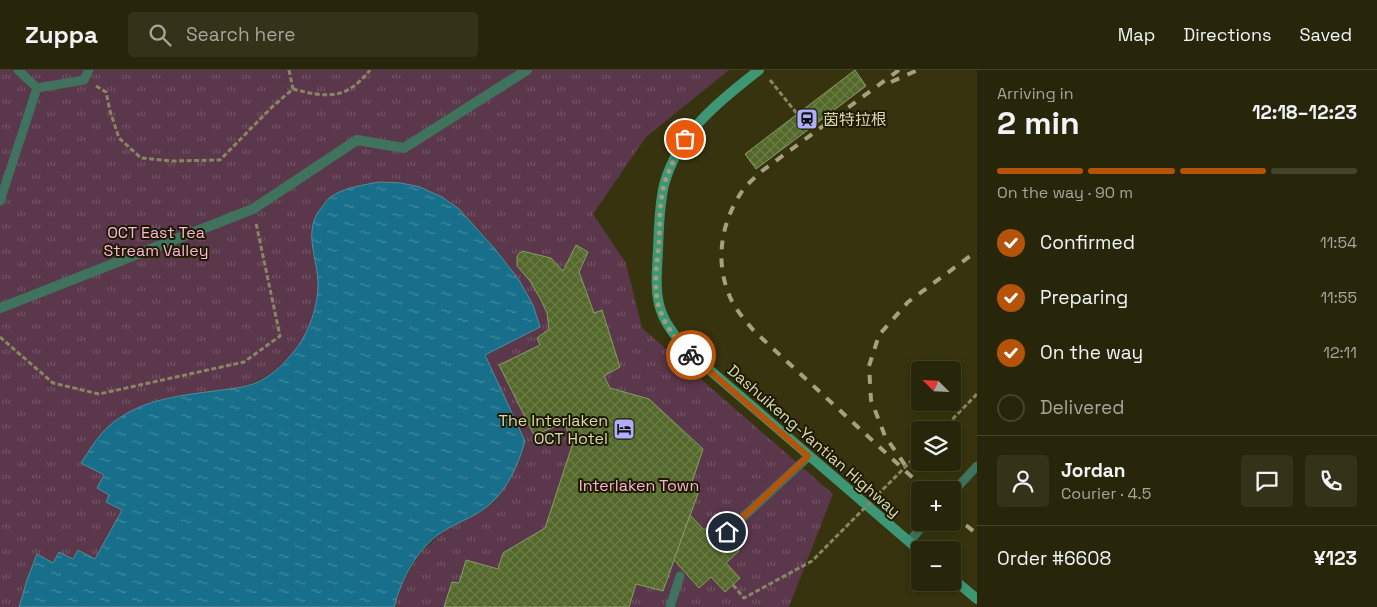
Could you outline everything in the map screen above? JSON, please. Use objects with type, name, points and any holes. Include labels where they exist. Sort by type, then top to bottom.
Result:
[{"type":"main road","name":"Dashuikeng-Yantian Highway","points":[[759,70],[706,114],[685,139],[672,162],[664,184],[660,207],[656,285],[658,306],[664,322],[690,353],[909,542]]},
{"type":"main road","points":[[961,586],[977,599]]},
{"type":"street","points":[[0,308],[253,209],[357,140],[404,148],[527,70]]},
{"type":"lane","points":[[18,70],[37,88]]},
{"type":"lane","points":[[37,88],[84,80],[89,70]]},
{"type":"lane","points":[[0,201],[37,88]]},
{"type":"lane","points":[[727,532],[808,456]]},
{"type":"lane","points":[[961,483],[977,466]]},
{"type":"lane","points":[[909,542],[918,531]]},
{"type":"lane","points":[[670,607],[680,576]]},
{"type":"path","points":[[290,70],[293,89]]},
{"type":"path","points":[[293,89],[316,95],[341,94],[361,81],[370,70]]},
{"type":"path","points":[[768,78],[798,115]]},
{"type":"path","points":[[84,80],[106,92],[119,138],[141,158],[172,161],[220,160],[272,107],[293,89]]},
{"type":"path","points":[[0,337],[53,383],[99,394],[244,362],[280,336],[253,209]]},
{"type":"path","points":[[951,421],[977,394]]},
{"type":"path","points":[[733,585],[744,598],[812,561],[911,461]]},
{"type":"green space","name":"OCT East Tea Stream Valley","points":[[0,70],[729,70],[646,137],[593,214],[626,263],[642,328],[833,494],[789,607],[394,607],[398,592],[422,551],[444,531],[489,505],[525,441],[485,355],[533,305],[509,266],[478,229],[350,188],[330,198],[319,212],[312,246],[318,273],[316,306],[306,333],[296,349],[277,369],[249,384],[220,391],[165,398],[146,404],[123,416],[104,475],[110,495],[106,502],[122,510],[95,559],[78,550],[73,559],[53,563],[37,554],[19,607],[0,607]]},
{"type":"water","points":[[379,182],[401,183],[420,187],[442,197],[459,209],[495,249],[519,280],[533,305],[540,327],[485,355],[525,441],[512,475],[497,497],[480,511],[447,529],[428,544],[407,573],[394,607],[19,607],[37,554],[53,563],[59,552],[73,559],[78,550],[95,559],[122,510],[106,502],[109,495],[97,488],[104,475],[81,463],[100,435],[119,418],[145,405],[172,397],[247,386],[262,380],[280,367],[296,349],[306,333],[316,305],[318,277],[312,236],[316,216],[328,199],[337,193]]},
{"type":"building","name":"茵特拉根","points":[[855,70],[866,86],[756,169],[745,154]]},
{"type":"building","name":"The Interlaken OCT Hotel","points":[[576,245],[588,252],[579,272],[594,313],[602,310],[620,367],[604,376],[610,388],[649,399],[703,449],[691,485],[700,488],[663,591],[636,584],[629,607],[444,607],[452,582],[459,583],[466,560],[498,569],[503,553],[545,528],[573,443],[564,423],[534,435],[499,365],[540,345],[537,338],[549,329],[547,313],[530,281],[517,266],[517,256],[522,251],[551,258],[563,271]]},
{"type":"building","points":[[690,515],[704,530],[713,522],[739,551],[726,563],[740,578],[725,592],[711,577],[699,588],[674,560]]},
{"type":"railway","points":[[899,70],[762,171],[747,185],[730,214],[721,253],[724,279],[730,297],[739,313],[754,331],[916,481]]},
{"type":"railway","points":[[891,82],[918,70]]},
{"type":"railway","points":[[905,465],[885,436],[871,400],[869,366],[879,335],[908,302],[977,251]]},
{"type":"railway","points":[[961,521],[977,534]]},
{"type":"way so far","points":[[685,139],[672,162],[664,184],[660,207],[656,285],[658,306],[664,322],[691,355]]},
{"type":"place","name":"茵特拉根","points":[[807,119]]},
{"type":"place","name":"The Interlaken OCT Hotel","points":[[624,429]]},
{"type":"route","points":[[691,355],[808,456],[727,532]]},
{"type":"park label","name":"Interlaken Town","points":[[639,485]]}]
